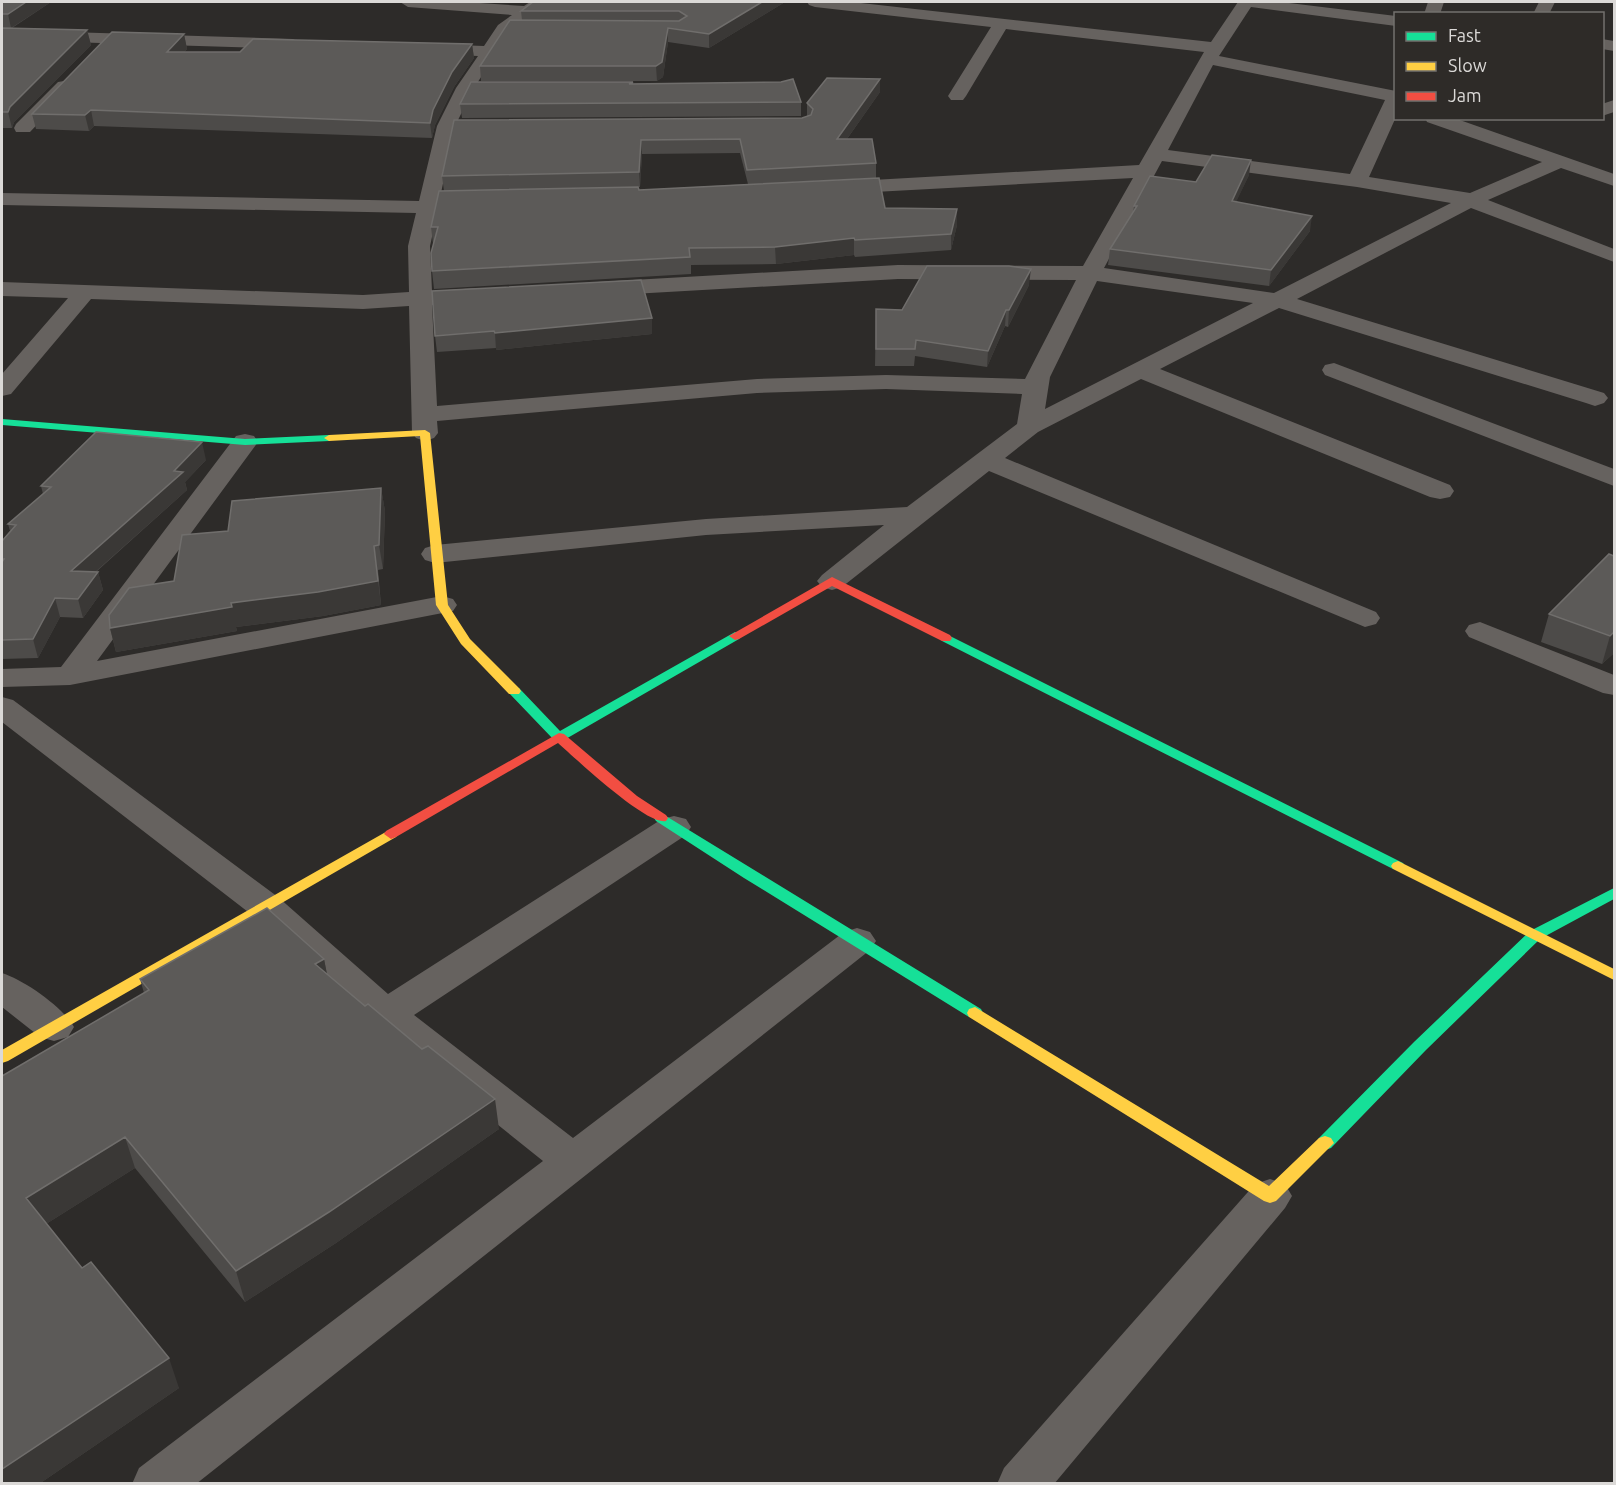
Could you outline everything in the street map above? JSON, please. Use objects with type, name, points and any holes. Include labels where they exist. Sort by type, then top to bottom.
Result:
[{"type":"street","points":[[408,2],[533,6]]},
{"type":"street","points":[[815,2],[1002,24],[1212,54],[1394,101],[1357,181]]},
{"type":"street","points":[[1029,427],[1038,377],[1090,273],[1212,54],[1246,2],[1394,21]]},
{"type":"street","points":[[533,6],[504,29],[465,88],[446,126],[419,246],[424,424],[435,554],[442,605],[465,641],[559,737],[632,799],[749,875],[1270,1196]]},
{"type":"street","points":[[957,96],[1002,24]]},
{"type":"street","points":[[2,35],[314,45]]},
{"type":"street","points":[[94,55],[110,38]]},
{"type":"street","points":[[409,48],[490,51]]},
{"type":"street","points":[[23,128],[78,71]]},
{"type":"street","points":[[465,88],[489,88]]},
{"type":"street","points":[[1440,120],[1614,180]]},
{"type":"street","points":[[446,126],[470,126]]},
{"type":"street","points":[[2,1057],[832,581],[1029,427],[1471,200],[1561,161]]},
{"type":"street","points":[[820,189],[1152,162],[1357,181],[1471,200],[1614,256]]},
{"type":"street","points":[[2,199],[429,203],[500,198]]},
{"type":"street","points":[[576,290],[898,272],[1090,273],[1277,300],[1595,398]]},
{"type":"street","points":[[2,289],[363,302],[504,294]]},
{"type":"street","points":[[2,389],[85,292]]},
{"type":"street","points":[[1140,370],[1440,491]]},
{"type":"street","points":[[1334,370],[1614,478]]},
{"type":"street","points":[[2,422],[245,442],[757,386],[886,382],[1036,387]]},
{"type":"street","points":[[70,676],[245,442]]},
{"type":"street","points":[[986,460],[1365,618]]},
{"type":"street","points":[[435,554],[706,527],[914,515]]},
{"type":"street","points":[[832,581],[1614,975]]},
{"type":"street","points":[[2,678],[70,676],[442,605]]},
{"type":"street","points":[[1480,631],[1614,686]]},
{"type":"street","points":[[2,707],[265,906],[386,1014],[573,1161]]},
{"type":"street","points":[[386,1014],[674,826]]},
{"type":"street","points":[[1022,1484],[1270,1196],[1309,1160],[1420,1046],[1535,935],[1614,893]]},
{"type":"street","points":[[157,1484],[857,941]]},
{"type":"street","points":[[2,987],[54,1027]]},
{"type":"building","points":[[2,2],[26,2],[8,14],[2,14]]},
{"type":"building","points":[[533,2],[762,2],[709,34],[668,28],[662,62],[656,66],[480,66],[510,20],[679,21],[687,16],[679,11],[521,11]]},
{"type":"building","points":[[2,28],[87,30],[10,107],[8,112],[2,112]]},
{"type":"building","points":[[112,32],[184,34],[167,52],[240,52],[253,39],[472,44],[452,72],[433,110],[430,123],[91,110],[85,115],[32,114]]},
{"type":"building","points":[[827,78],[880,79],[837,139],[872,139],[876,163],[747,170],[740,139],[641,140],[639,172],[442,176],[454,120],[802,118],[811,115],[813,109],[807,103]]},
{"type":"building","points":[[793,79],[801,102],[460,104],[471,82],[633,82],[629,84],[781,82]]},
{"type":"building","points":[[1212,155],[1251,160],[1232,201],[1312,216],[1271,270],[1110,249],[1137,206],[1134,206],[1150,176],[1196,182]]},
{"type":"building","points":[[879,178],[885,208],[957,209],[951,234],[855,240],[854,238],[775,247],[689,248],[690,257],[432,271],[431,253],[438,227],[431,227],[439,191],[638,187],[639,190]]},
{"type":"building","points":[[927,266],[1009,266],[1031,269],[1009,310],[1006,310],[988,351],[916,340],[915,349],[876,349],[876,309],[902,310]]},
{"type":"building","points":[[641,280],[652,318],[495,333],[494,331],[435,336],[432,291]]},
{"type":"building","points":[[96,432],[202,442],[174,471],[183,472],[71,571],[98,572],[78,599],[55,598],[33,639],[2,640],[2,562],[4,559],[2,559],[2,541],[16,525],[8,524],[51,487],[41,486]]},
{"type":"building","points":[[381,488],[379,545],[374,546],[378,581],[318,592],[231,603],[232,607],[110,628],[109,615],[129,588],[174,581],[182,535],[228,531],[232,501]]},
{"type":"building","points":[[1609,554],[1614,556],[1614,632],[1610,636],[1549,614]]},
{"type":"building","points":[[267,908],[324,959],[315,964],[365,1006],[368,1004],[422,1049],[428,1046],[495,1099],[329,1212],[236,1271],[125,1137],[26,1198],[82,1268],[91,1262],[169,1358],[2,1469],[2,1076],[149,990],[140,979]]},
{"type":"traffic: fast","points":[[2,422],[245,442],[329,438]]},
{"type":"traffic: fast","points":[[514,691],[559,737],[735,636]]},
{"type":"traffic: fast","points":[[946,638],[1398,866]]},
{"type":"traffic: fast","points":[[661,818],[749,875],[975,1013]]},
{"type":"traffic: fast","points":[[1325,1143],[1420,1046],[1535,935],[1614,893]]},
{"type":"traffic: slow","points":[[329,438],[425,433],[442,605],[465,641],[514,691]]},
{"type":"traffic: slow","points":[[2,1057],[391,834]]},
{"type":"traffic: slow","points":[[1398,866],[1614,975]]},
{"type":"traffic: slow","points":[[975,1013],[1270,1196],[1325,1143]]},
{"type":"traffic: jam","points":[[735,636],[832,581],[946,638]]},
{"type":"traffic: jam","points":[[391,834],[559,737],[632,799],[661,818]]}]
